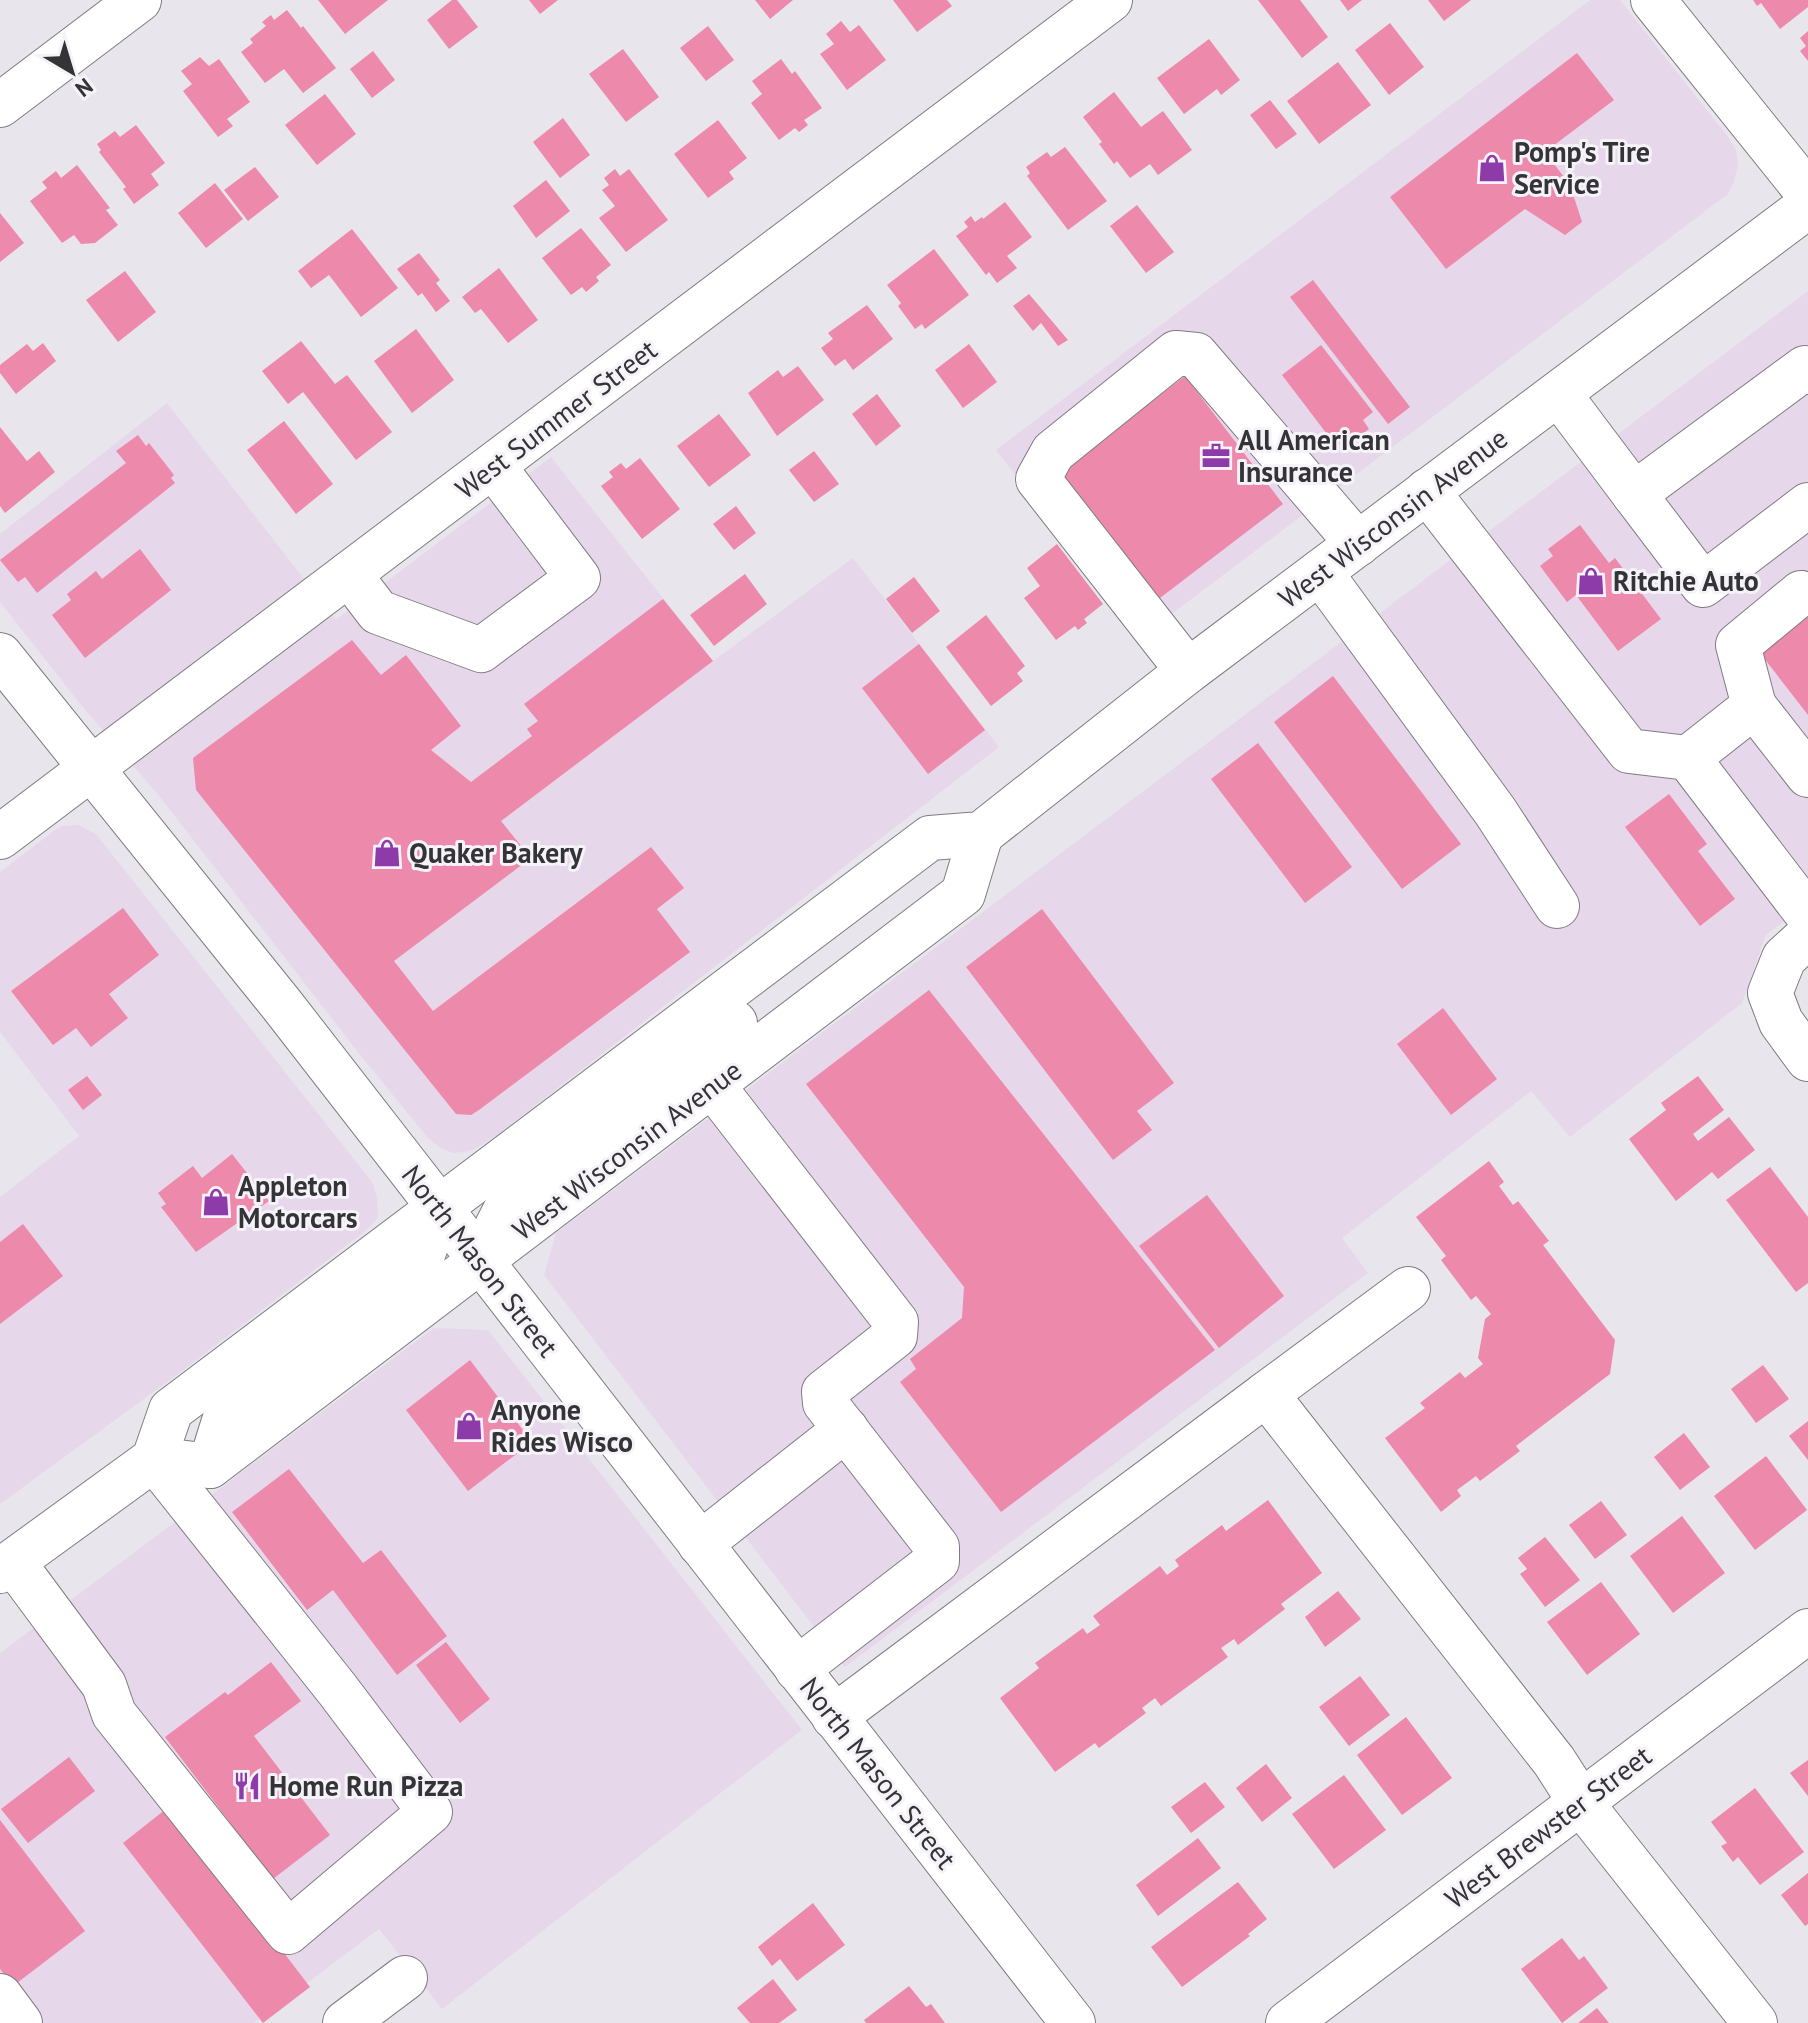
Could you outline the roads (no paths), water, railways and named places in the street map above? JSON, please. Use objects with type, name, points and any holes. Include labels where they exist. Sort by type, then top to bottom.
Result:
[{"type":"main road","points":[[0,105],[139,0]]},
{"type":"main road","name":"West Summer Street","points":[[0,837],[1110,0]]},
{"type":"main road","points":[[1653,0],[1808,193]]},
{"type":"main road","name":"West Wisconsin Avenue","points":[[210,1466],[963,894],[981,834],[1188,671],[1808,206]]},
{"type":"main road","points":[[1188,671],[1038,479],[1053,452],[1176,353],[1196,355],[1358,544]]},
{"type":"main road","points":[[1634,494],[1805,368],[1808,372]]},
{"type":"main road","points":[[1559,394],[1703,585],[1808,505]]},
{"type":"main road","points":[[349,574],[378,612],[481,650],[578,578],[494,467]]},
{"type":"main road","points":[[1427,491],[1629,751],[1688,758],[1754,706]]},
{"type":"main road","points":[[1320,572],[1495,811],[1557,906]]},
{"type":"main road","points":[[1801,593],[1738,645],[1754,706],[1808,775]]},
{"type":"main road","name":"North Mason Street","points":[[0,655],[282,1005],[1073,2023]]},
{"type":"main road","points":[[1688,758],[1808,915]]},
{"type":"main road","points":[[154,1459],[337,1689],[430,1812],[288,1932],[114,1714],[104,1685],[6,1566],[154,1459],[171,1410],[930,838],[981,834]]},
{"type":"main road","points":[[480,1261],[509,1203],[523,1188],[800,973],[863,890]]},
{"type":"main road","points":[[1808,936],[1784,958],[1770,993],[1781,1022],[1808,1059]]},
{"type":"main road","points":[[713,1086],[896,1322],[895,1336],[824,1392],[825,1403],[937,1547],[937,1561],[797,1669]]},
{"type":"main road","points":[[154,1459],[210,1466],[226,1415],[401,1280],[421,1260],[439,1208]]},
{"type":"main road","points":[[834,1717],[1408,1289]]},
{"type":"main road","points":[[1266,1394],[1755,2023]]},
{"type":"main road","points":[[700,1544],[846,1429]]},
{"type":"main road","name":"West Brewster Street","points":[[1288,2023],[1808,1631]]},
{"type":"main road","points":[[345,2023],[405,1978]]},
{"type":"main road","points":[[0,1996],[20,2023]]},
{"type":"place","name":"Pomp's Tire Service","points":[[1492,168]]},
{"type":"place","name":"All American Insurance","points":[[1216,456]]},
{"type":"place","name":"Ritchie Auto","points":[[1591,581]]},
{"type":"place","name":"Quaker Bakery","points":[[387,853]]},
{"type":"place","name":"Appleton Motorcars","points":[[216,1202]]},
{"type":"place","name":"Anyone Rides Wisco","points":[[469,1426]]},
{"type":"place","name":"Home Run Pizza","points":[[247,1786]]}]
